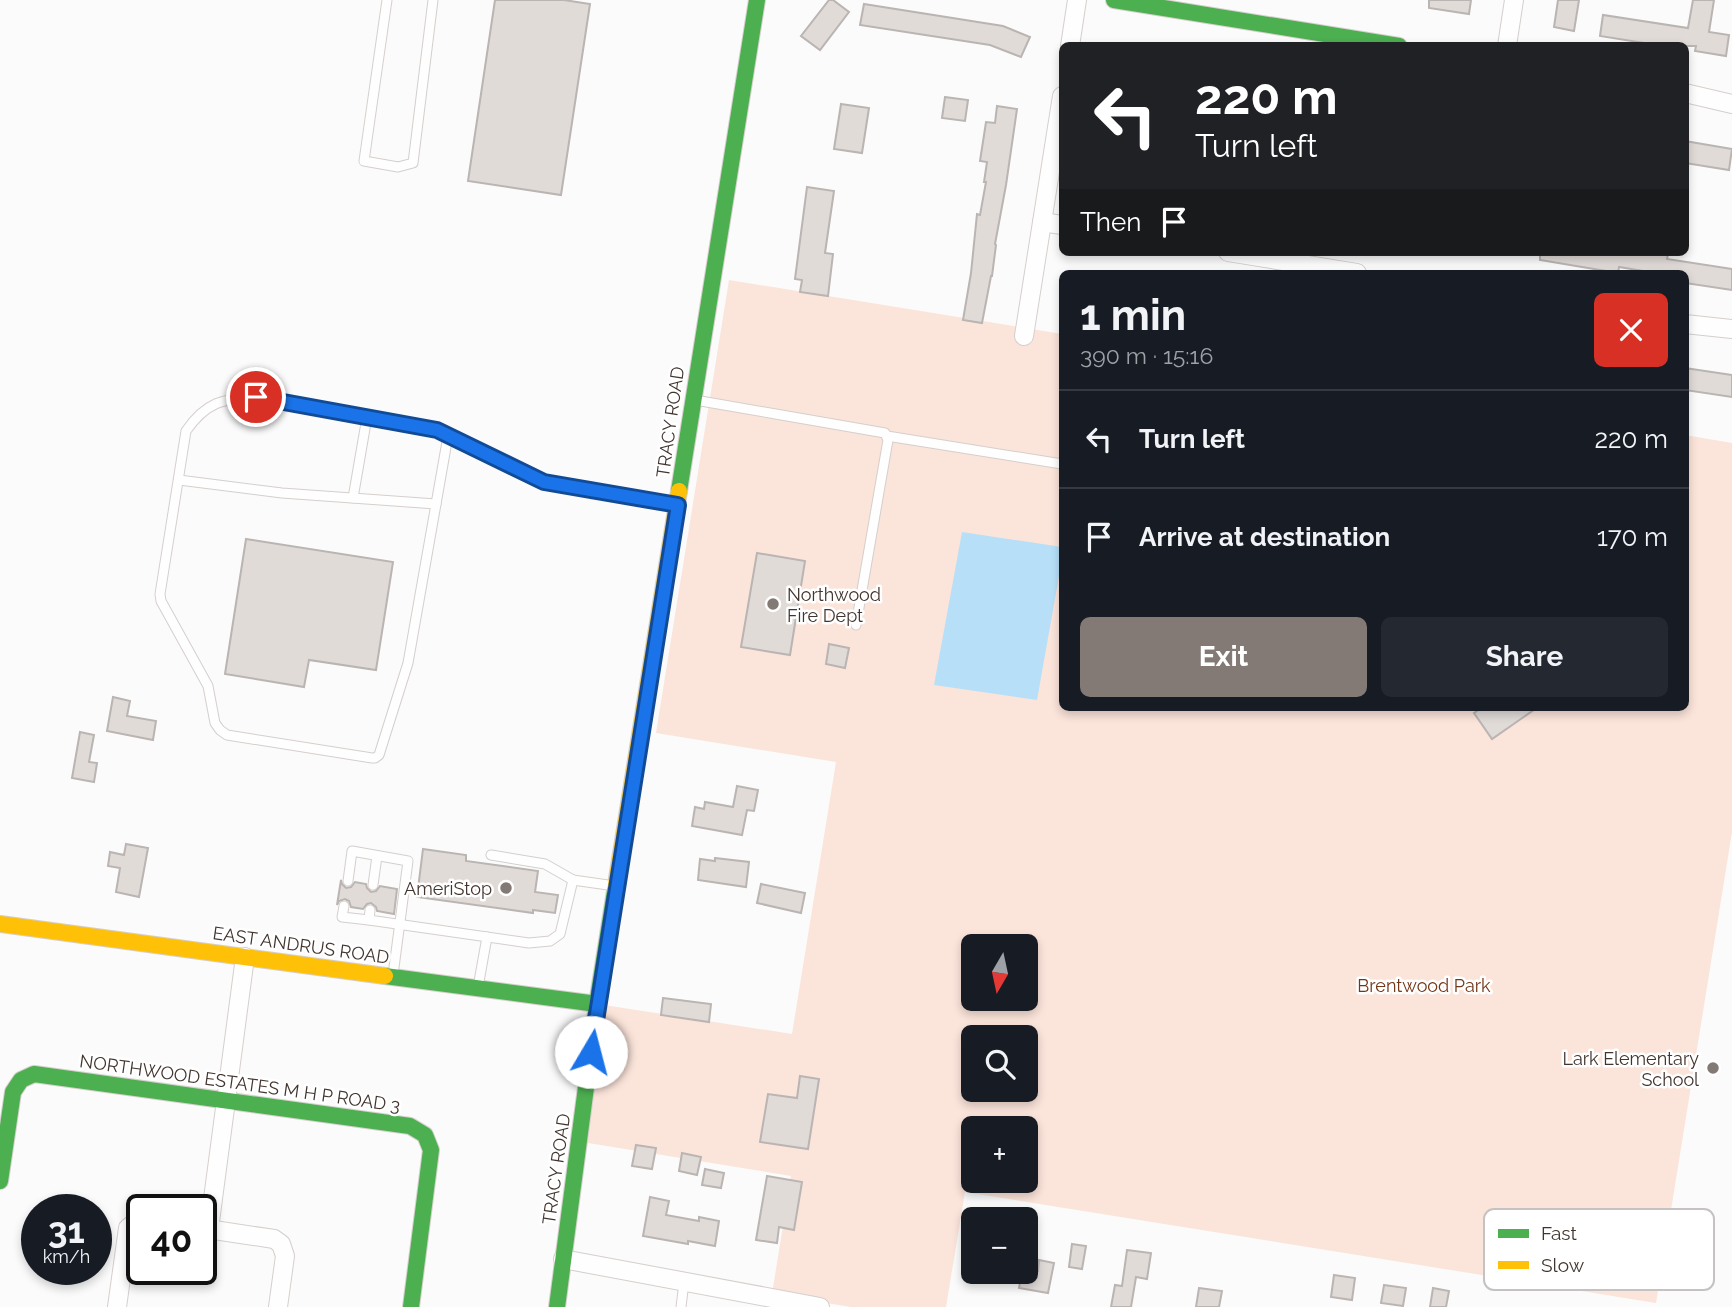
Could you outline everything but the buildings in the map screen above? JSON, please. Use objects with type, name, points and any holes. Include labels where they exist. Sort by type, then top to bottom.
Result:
[{"type":"street","name":"TRACY ROAD","points":[[557,1307],[597,1004],[757,0]]},
{"type":"street","points":[[1071,42],[1077,0]]},
{"type":"street","points":[[1114,0],[1374,42]]},
{"type":"street","points":[[1508,42],[1514,0]]},
{"type":"street","points":[[1689,94],[1732,104]]},
{"type":"street","points":[[1024,335],[1059,115]]},
{"type":"street","points":[[1042,222],[1059,225]]},
{"type":"street","points":[[1253,256],[1339,270]]},
{"type":"street","points":[[1689,324],[1732,329]]},
{"type":"street","name":"EAST ANDRUS ROAD","points":[[0,924],[597,1004]]},
{"type":"street","points":[[210,1194],[245,957]]},
{"type":"street","name":"NORTHWOOD ESTATES M H P ROAD 3","points":[[0,1181],[13,1092],[16,1085],[28,1075],[42,1074],[399,1124],[420,1130],[430,1142],[430,1159],[411,1307]]},
{"type":"street","points":[[217,1230],[274,1239],[281,1244],[285,1256],[278,1307]]},
{"type":"street","points":[[117,1307],[126,1242]]},
{"type":"street","points":[[563,1259],[808,1306]]},
{"type":"lane","points":[[387,0],[364,161],[398,167],[413,163],[433,0]]},
{"type":"lane","points":[[449,436],[408,663],[379,755],[372,758],[227,735],[220,730],[215,723],[208,686],[161,601],[160,594],[186,431],[196,417],[211,405],[232,398],[256,397],[437,430],[544,482],[678,505]]},
{"type":"lane","points":[[693,399],[885,433],[887,436],[1059,464]]},
{"type":"lane","points":[[353,498],[366,417]]},
{"type":"lane","points":[[856,625],[887,436]]},
{"type":"lane","points":[[178,480],[282,493],[436,504]]},
{"type":"lane","points":[[348,881],[352,851],[408,861],[393,976]]},
{"type":"lane","points":[[491,855],[545,864],[573,880],[617,886]]},
{"type":"lane","points":[[373,885],[377,856]]},
{"type":"lane","points":[[344,906],[342,916],[370,915],[400,924],[529,943],[550,941],[560,934],[573,880]]},
{"type":"lane","points":[[478,988],[487,937]]},
{"type":"lane","points":[[681,1307],[684,1282]]},
{"type":"green space","name":"Brentwood Park","points":[[729,280],[1059,334],[1059,711],[1689,711],[1689,436],[1732,443],[1732,832],[1671,1209],[1484,1209],[1484,1275],[971,1193],[1038,1193],[1038,1116],[961,1116],[961,1193],[965,1193],[946,1307],[851,1307],[772,1294],[791,1176],[582,1142],[604,1005],[792,1034],[836,762],[656,733]]},
{"type":"green space","name":"Brentwood Park","points":[[1575,1290],[1658,1290],[1656,1303]]},
{"type":"water","points":[[962,532],[1059,547],[1059,576],[1037,700],[934,685]]},
{"type":"traffic: fast","points":[[679,491],[757,0]]},
{"type":"traffic: fast","points":[[1114,0],[1374,42]]},
{"type":"traffic: fast","points":[[557,1307],[597,1004],[615,891]]},
{"type":"traffic: fast","points":[[385,976],[597,1004]]},
{"type":"traffic: fast","points":[[0,1181],[13,1092],[21,1080],[34,1074],[410,1126],[425,1135],[431,1150],[411,1307]]},
{"type":"traffic: slow","points":[[615,891],[679,491]]},
{"type":"traffic: slow","points":[[0,924],[385,976]]},
{"type":"place","name":"Northwood Fire Dept","points":[[773,604]]},
{"type":"place","name":"AmeriStop","points":[[506,888]]},
{"type":"place","name":"Lark Elementary School","points":[[1713,1068]]},
{"type":"route","points":[[256,397],[437,430],[544,482],[678,505],[591,1052]]}]
